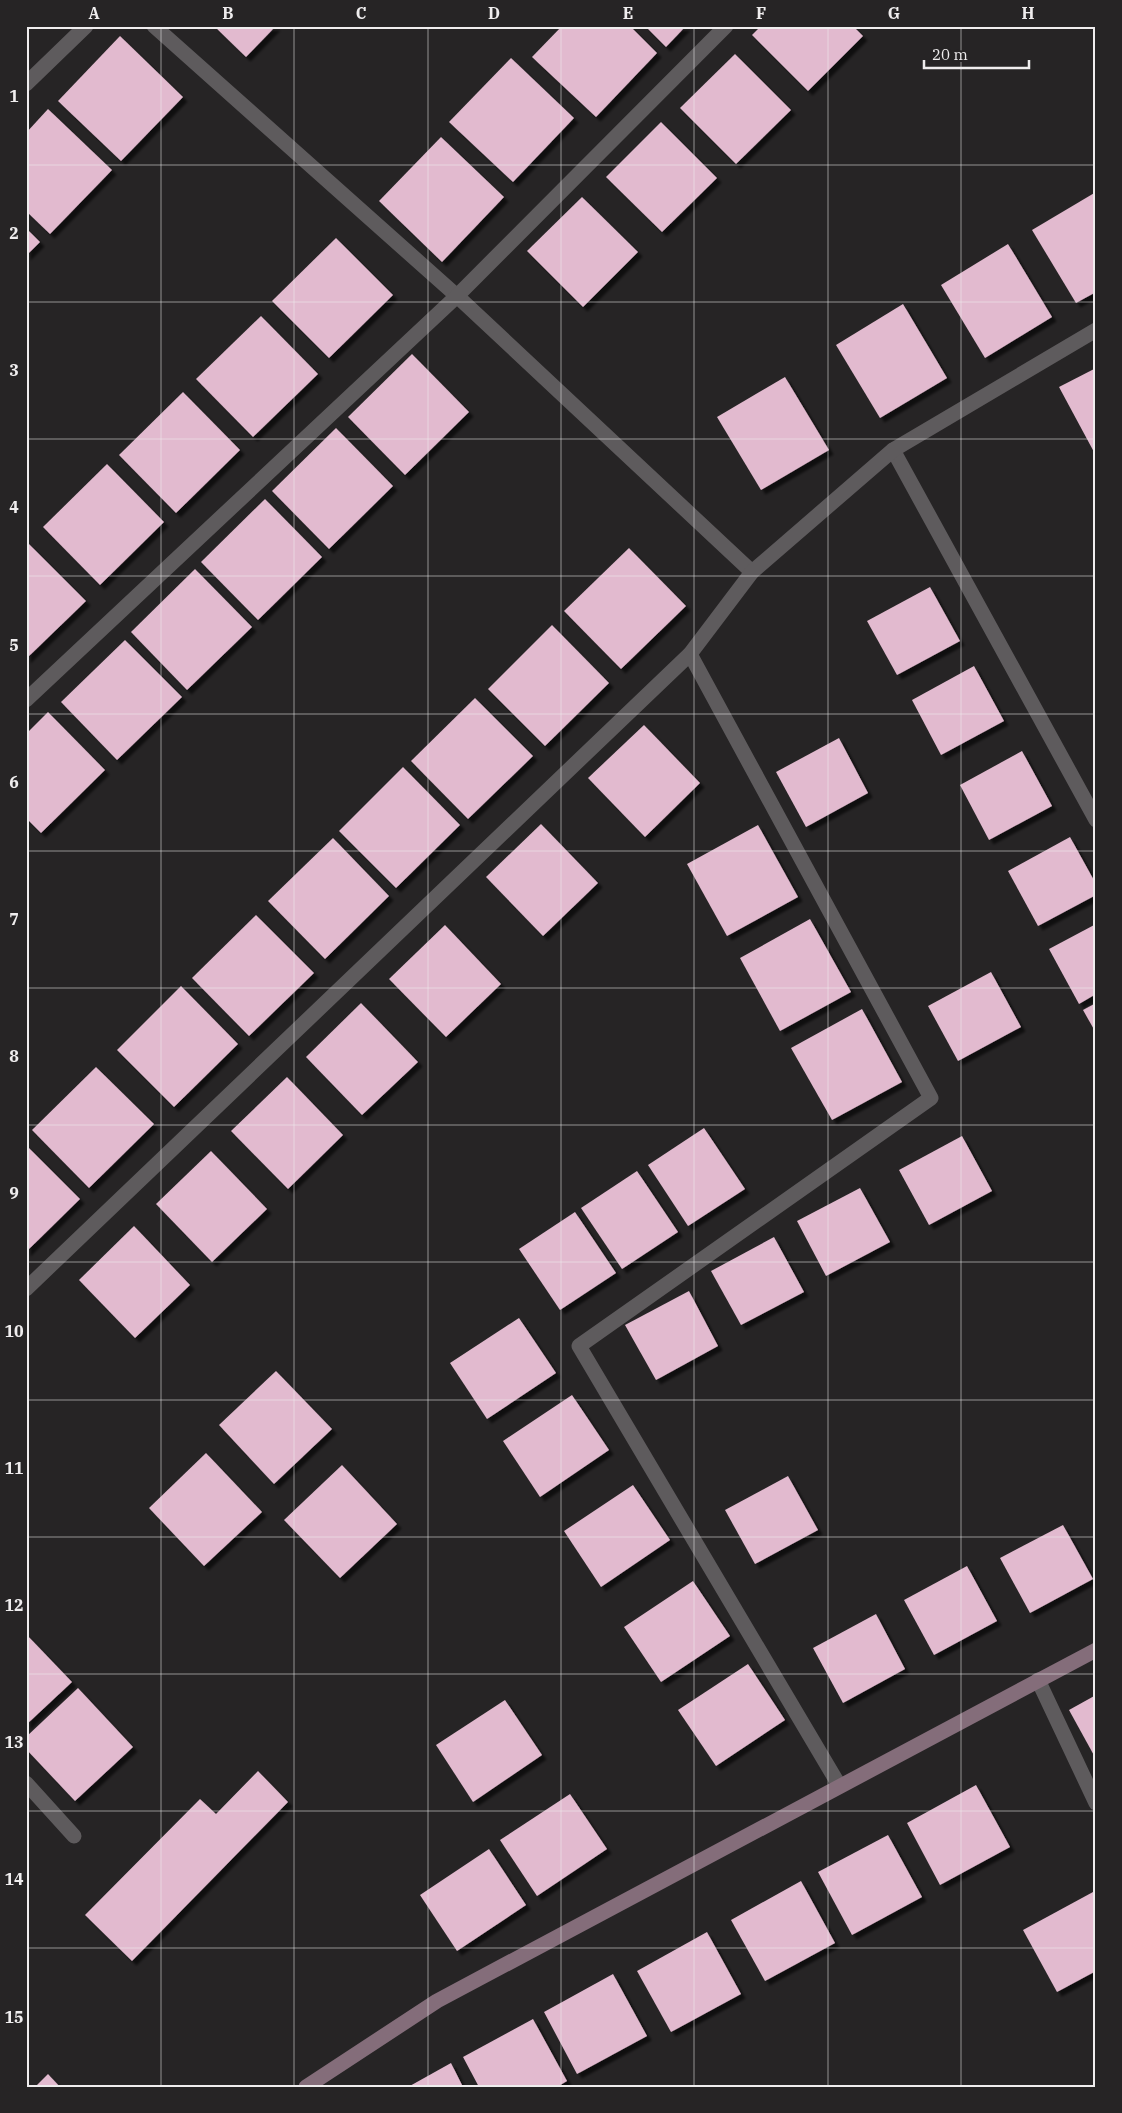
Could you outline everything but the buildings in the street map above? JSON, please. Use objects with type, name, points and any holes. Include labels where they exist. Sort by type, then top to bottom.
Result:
[{"type":"main road","points":[[306,2087],[437,2001],[839,1785],[1096,1650]]},
{"type":"street","points":[[26,84],[86,26]]},
{"type":"street","points":[[154,26],[457,296],[752,572]]},
{"type":"street","points":[[26,700],[457,296],[726,26]]},
{"type":"street","points":[[26,1289],[690,654],[752,572],[892,450],[1096,330]]},
{"type":"street","points":[[892,450],[1096,820]]},
{"type":"street","points":[[690,654],[930,1098],[579,1346],[839,1785]]},
{"type":"street","points":[[1038,1680],[1096,1803]]},
{"type":"street","points":[[26,1783],[74,1836]]}]
